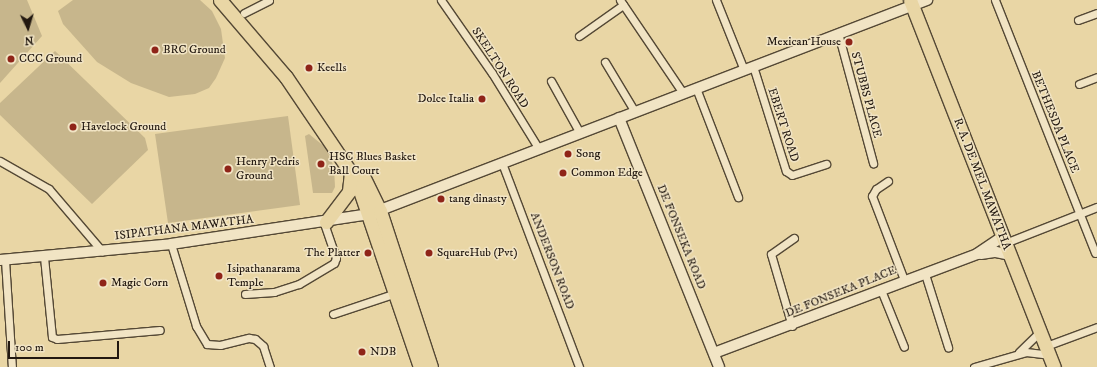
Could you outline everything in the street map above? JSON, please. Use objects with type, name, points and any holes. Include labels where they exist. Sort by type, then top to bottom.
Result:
[{"type":"highway","points":[[220,0],[286,77],[351,171],[375,212],[396,293],[420,367]]},
{"type":"highway","points":[[232,0],[244,13],[329,122],[363,176],[431,367]]},
{"type":"highway","name":"R. A. DE MEL MAWATHA","points":[[912,3],[1054,367]]},
{"type":"highway","points":[[325,223],[349,192],[351,171]]},
{"type":"main road","name":"ISIPATHANA MAWATHA","points":[[2,260],[171,244],[325,223],[375,212],[912,3],[927,0]]},
{"type":"main road","name":"DE FONSEKA ROAD","points":[[619,118],[719,367]]},
{"type":"main road","name":"DE FONSEKA PLACE","points":[[977,254],[996,252],[1006,245]]},
{"type":"main road","name":"DE FONSEKA PLACE","points":[[714,353],[792,326],[904,280],[926,274],[977,254],[1006,245]]},
{"type":"street","points":[[244,13],[269,0]]},
{"type":"street","name":"SKELTON ROAD","points":[[440,0],[492,73],[539,149]]},
{"type":"street","points":[[716,0],[748,68]]},
{"type":"street","name":"BETHESDA PLACE","points":[[995,0],[1095,252]]},
{"type":"street","points":[[579,36],[621,3],[684,93]]},
{"type":"street","points":[[1078,20],[1097,13]]},
{"type":"street","name":"STUBBS PLACE","points":[[838,33],[873,163]]},
{"type":"street","points":[[605,62],[635,112]]},
{"type":"street","name":"EBERT ROAD","points":[[748,68],[786,171],[792,175],[826,164]]},
{"type":"street","points":[[1079,84],[1097,77]]},
{"type":"street","points":[[551,81],[580,133]]},
{"type":"street","points":[[696,88],[738,197]]},
{"type":"street","points":[[0,161],[49,189],[102,251]]},
{"type":"street","name":"ANDERSON ROAD","points":[[502,163],[579,367]]},
{"type":"street","points":[[888,182],[876,189],[872,196],[904,280]]},
{"type":"street","name":"DE FONSEKA PLACE","points":[[1006,245],[1097,207]]},
{"type":"street","points":[[245,294],[274,292],[299,284],[334,263],[336,258],[325,223]]},
{"type":"street","points":[[792,326],[770,254],[794,238]]},
{"type":"street","points":[[171,244],[196,326],[207,344],[220,345],[249,338],[255,339],[263,346],[270,367]]},
{"type":"street","points":[[44,257],[52,337],[57,339],[160,330]]},
{"type":"street","points":[[2,260],[12,367]]},
{"type":"street","points":[[926,274],[948,347]]},
{"type":"street","points":[[881,290],[904,347]]},
{"type":"street","points":[[333,314],[396,293]]},
{"type":"street","points":[[974,367],[1017,353],[1047,350],[1097,327]]},
{"type":"street","points":[[1017,353],[1040,332]]},
{"type":"shaded area","name":"CCC Ground","points":[[0,0],[27,0],[42,36],[0,83]]},
{"type":"shaded area","name":"BRC Ground","points":[[73,0],[200,0],[212,11],[221,29],[225,58],[216,78],[209,88],[195,94],[169,97],[131,83],[97,62],[63,24],[58,11]]},
{"type":"shaded area","name":"Havelock Ground","points":[[55,51],[145,138],[148,150],[92,204],[0,115],[0,103]]},
{"type":"shaded area","name":"Henry Pedris Ground","points":[[288,116],[300,205],[168,223],[155,134]]},
{"type":"shaded area","name":"HSC Blues Basket Ball Court","points":[[309,134],[325,147],[334,167],[335,187],[332,193],[313,193],[305,136]]},
{"type":"place","name":"Mexican House","points":[[849,42]]},
{"type":"place","name":"BRC Ground","points":[[155,50]]},
{"type":"place","name":"CCC Ground","points":[[11,59]]},
{"type":"place","name":"Keells","points":[[309,68]]},
{"type":"place","name":"Dolce Italia","points":[[482,99]]},
{"type":"place","name":"Havelock Ground","points":[[73,127]]},
{"type":"place","name":"Song","points":[[568,154]]},
{"type":"place","name":"HSC Blues Basket Ball Court","points":[[321,164]]},
{"type":"place","name":"Henry Pedris Ground","points":[[228,169]]},
{"type":"place","name":"Common Edge","points":[[563,173]]},
{"type":"place","name":"tang dinasty","points":[[441,199]]},
{"type":"place","name":"The Platter","points":[[368,253]]},
{"type":"place","name":"SquareHub (Pvt)","points":[[429,253]]},
{"type":"place","name":"Isipathanarama Temple","points":[[219,276]]},
{"type":"place","name":"Magic Corn","points":[[103,283]]},
{"type":"place","name":"NDB","points":[[362,352]]}]
